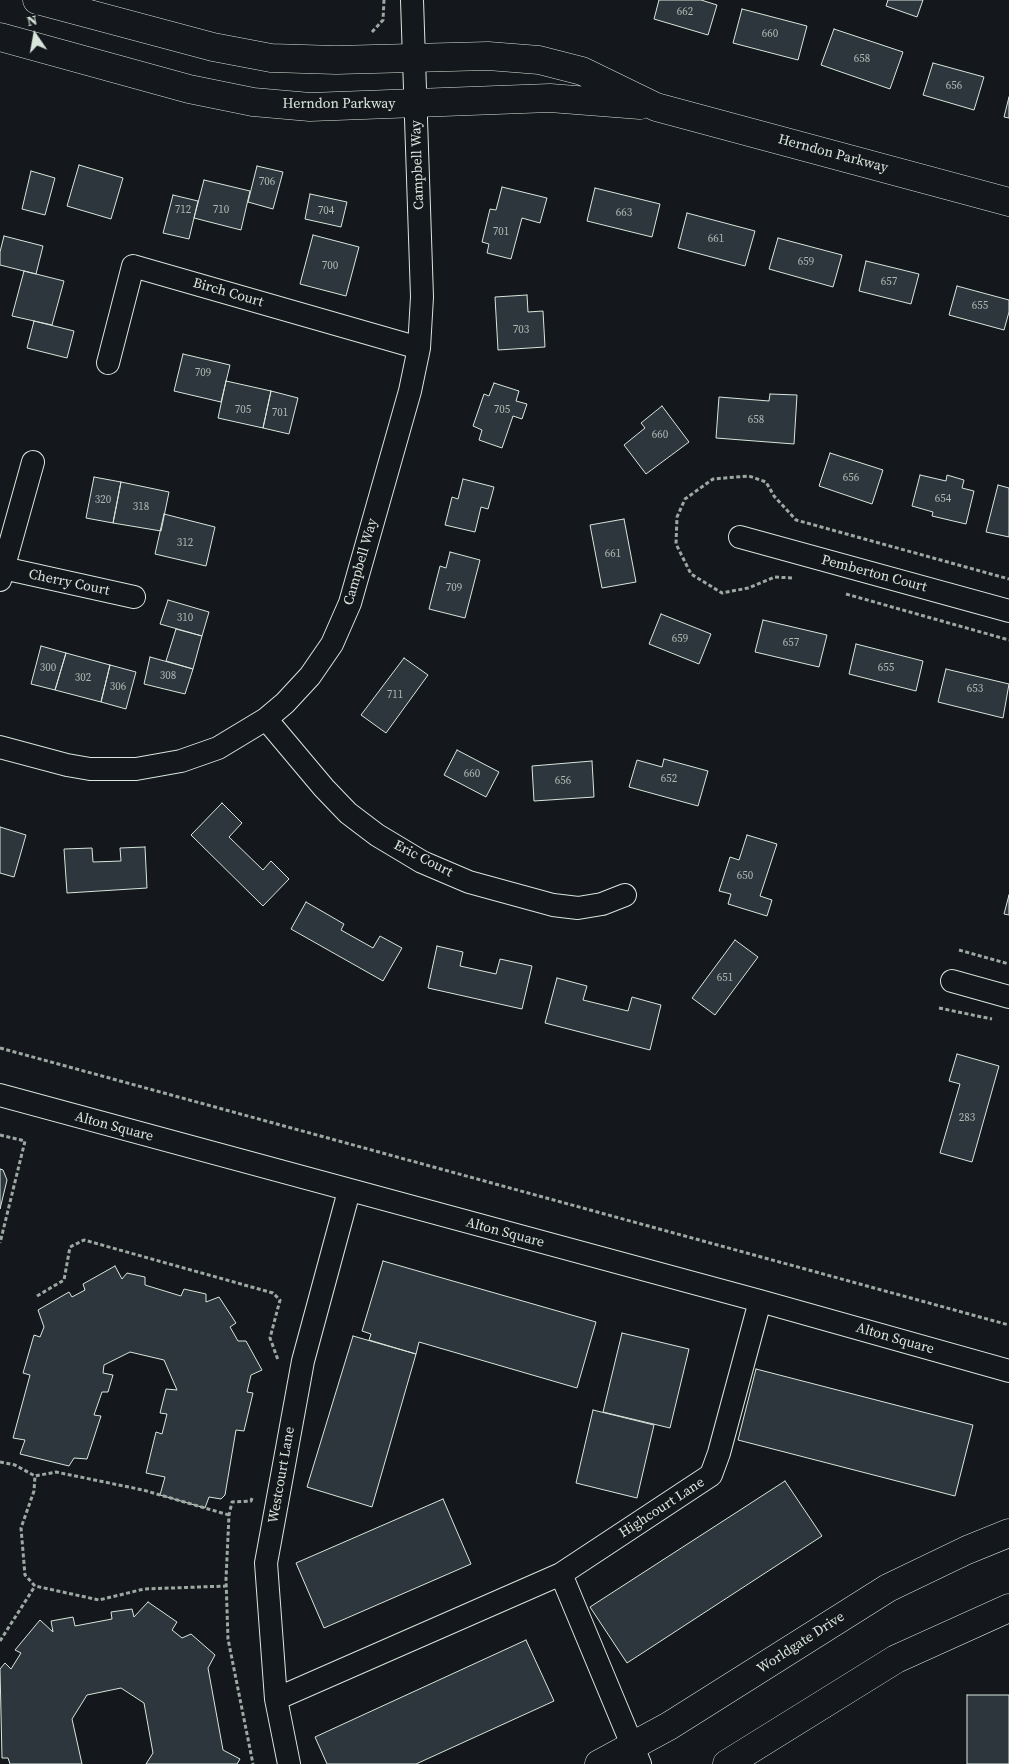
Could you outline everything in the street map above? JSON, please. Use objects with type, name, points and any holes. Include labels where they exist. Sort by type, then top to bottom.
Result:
[{"type":"main road","name":"Herndon Parkway","points":[[38,0],[243,54],[303,60],[488,56],[539,60],[582,71],[656,106],[1009,202]]},
{"type":"main road","name":"Herndon Parkway","points":[[0,37],[222,98],[310,107],[550,98],[656,106]]},
{"type":"main road","name":"Worldgate Drive","points":[[598,1764],[636,1756],[702,1706],[888,1588],[967,1550],[1009,1533]]},
{"type":"main road","points":[[727,1764],[896,1659],[1009,1608]]},
{"type":"street","name":"Campbell Way","points":[[0,747],[67,765],[113,770],[136,769],[181,761],[218,748],[266,720],[310,676],[332,644],[350,603],[410,392],[419,348],[422,297],[412,0]]},
{"type":"street","name":"Birch Court","points":[[108,363],[133,266],[419,348]]},
{"type":"street","name":"Cherry Court","points":[[33,462],[2,574],[134,597]]},
{"type":"street","name":"Pemberton Court","points":[[740,537],[1009,611]]},
{"type":"street","name":"Eric Court","points":[[266,720],[348,813],[377,835],[422,862],[469,882],[554,905],[578,908],[602,904],[625,894]]},
{"type":"street","points":[[952,981],[1009,996]]},
{"type":"street","name":"Alton Square","points":[[0,1095],[760,1301],[1009,1371]]},
{"type":"street","name":"Westcourt Lane","points":[[288,1764],[276,1700],[266,1563],[303,1362],[349,1191]]},
{"type":"street","name":"Highcourt Lane","points":[[276,1700],[561,1574],[711,1476],[720,1453],[760,1301]]},
{"type":"street","points":[[561,1574],[636,1756]]},
{"type":"path","points":[[370,34],[383,20],[384,0]]},
{"type":"path","points":[[959,950],[1009,964]]},
{"type":"path","points":[[939,1008],[1000,1022]]},
{"type":"path","points":[[0,1048],[1009,1325]]},
{"type":"path","points":[[0,1135],[25,1141],[0,1243]]},
{"type":"path","points":[[37,1296],[64,1280],[70,1247],[84,1240],[273,1293],[280,1300],[270,1338],[279,1361]]},
{"type":"path","points":[[0,1462],[15,1465],[35,1476],[56,1472],[101,1481],[143,1490],[229,1515]]},
{"type":"path","points":[[35,1476],[34,1491],[21,1528],[25,1575],[36,1586],[99,1600],[144,1588],[227,1586]]},
{"type":"path","points":[[253,1492],[251,1501],[232,1502],[229,1515],[227,1586],[228,1639],[253,1764]]},
{"type":"path","points":[[0,1641],[36,1586]]},
{"type":"building","points":[[659,0],[701,0],[717,5],[708,35],[654,19]]},
{"type":"building","points":[[888,0],[923,0],[917,17],[886,6]]},
{"type":"building","points":[[742,9],[807,26],[798,60],[733,43]]},
{"type":"building","points":[[834,29],[903,52],[890,89],[821,65]]},
{"type":"building","points":[[933,63],[984,77],[974,110],[923,95]]},
{"type":"building","points":[[1009,97],[1009,118],[1004,117]]},
{"type":"building","points":[[79,165],[123,178],[111,219],[67,206]]},
{"type":"building","points":[[257,166],[283,172],[273,209],[248,202]]},
{"type":"building","points":[[31,171],[55,178],[45,215],[22,209]]},
{"type":"building","points":[[204,180],[250,191],[241,230],[194,218]]},
{"type":"building","points":[[502,187],[547,198],[540,223],[522,218],[511,259],[487,253],[489,244],[482,242],[490,209],[496,210]]},
{"type":"building","points":[[595,188],[660,204],[652,237],[587,221]]},
{"type":"building","points":[[310,194],[347,202],[341,227],[305,219]]},
{"type":"building","points":[[173,195],[198,201],[189,239],[163,233]]},
{"type":"building","points":[[687,213],[755,231],[745,266],[678,248]]},
{"type":"building","points":[[313,235],[359,247],[346,296],[300,284]]},
{"type":"building","points":[[4,236],[43,246],[36,274],[0,265],[0,252]]},
{"type":"building","points":[[778,238],[842,255],[833,287],[769,269]]},
{"type":"building","points":[[866,261],[919,274],[911,304],[859,291]]},
{"type":"building","points":[[24,271],[64,281],[52,325],[12,316]]},
{"type":"building","points":[[957,286],[1009,300],[1009,312],[1004,330],[949,315]]},
{"type":"building","points":[[527,295],[528,312],[543,311],[545,347],[498,350],[495,297]]},
{"type":"building","points":[[34,321],[74,331],[67,358],[27,348]]},
{"type":"building","points":[[183,354],[230,365],[221,402],[174,391]]},
{"type":"building","points":[[226,381],[271,391],[263,428],[218,418]]},
{"type":"building","points":[[494,383],[519,391],[516,401],[527,404],[522,419],[513,416],[502,448],[479,440],[482,430],[473,426],[484,394],[489,396]]},
{"type":"building","points":[[271,391],[298,398],[289,434],[263,428]]},
{"type":"building","points":[[770,394],[797,395],[794,444],[716,438],[719,397],[769,401]]},
{"type":"building","points":[[662,406],[689,442],[646,474],[624,445],[645,428],[641,423]]},
{"type":"building","points":[[830,453],[883,470],[872,504],[819,486]]},
{"type":"building","points":[[920,475],[946,481],[947,475],[964,480],[962,488],[974,491],[966,524],[932,516],[933,512],[912,506]]},
{"type":"building","points":[[94,477],[121,482],[113,523],[86,518]]},
{"type":"building","points":[[463,479],[494,487],[488,509],[481,507],[475,532],[445,525],[452,497],[458,499]]},
{"type":"building","points":[[121,482],[169,492],[161,531],[113,523]]},
{"type":"building","points":[[998,485],[1009,488],[1009,537],[986,532]]},
{"type":"building","points":[[164,514],[215,527],[206,566],[155,554]]},
{"type":"building","points":[[624,519],[636,582],[602,588],[590,525]]},
{"type":"building","points":[[450,552],[480,560],[465,618],[429,609],[440,566],[446,568]]},
{"type":"building","points":[[168,600],[209,612],[202,636],[160,624]]},
{"type":"building","points":[[661,614],[711,634],[699,664],[649,644]]},
{"type":"building","points":[[763,620],[827,635],[819,667],[755,652]]},
{"type":"building","points":[[176,629],[202,636],[193,669],[166,661]]},
{"type":"building","points":[[856,644],[923,661],[916,691],[849,674]]},
{"type":"building","points":[[41,646],[66,653],[55,690],[31,684]]},
{"type":"building","points":[[66,653],[110,665],[101,702],[55,690]]},
{"type":"building","points":[[150,657],[193,669],[185,694],[144,684]]},
{"type":"building","points":[[404,658],[428,675],[386,733],[361,715]]},
{"type":"building","points":[[110,665],[136,672],[126,709],[101,702]]},
{"type":"building","points":[[946,669],[1009,684],[1003,718],[938,702]]},
{"type":"building","points":[[457,750],[499,772],[486,797],[444,775]]},
{"type":"building","points":[[664,759],[708,771],[698,806],[629,787],[637,760],[662,767]]},
{"type":"building","points":[[592,761],[594,797],[534,801],[532,766]]},
{"type":"building","points":[[222,803],[242,823],[229,837],[263,870],[271,861],[289,879],[263,906],[191,835]]},
{"type":"building","points":[[0,827],[26,835],[14,877],[0,873]]},
{"type":"building","points":[[747,835],[777,844],[760,896],[772,900],[767,916],[728,904],[731,894],[719,891],[730,857],[739,860]]},
{"type":"building","points":[[145,847],[147,888],[67,893],[64,849],[92,848],[93,862],[121,861],[120,848]]},
{"type":"building","points":[[1009,895],[1009,915],[1004,914]]},
{"type":"building","points":[[306,902],[344,924],[341,930],[373,948],[380,936],[402,948],[383,981],[291,929]]},
{"type":"building","points":[[735,940],[758,957],[715,1015],[692,998]]},
{"type":"building","points":[[437,946],[463,952],[460,966],[496,974],[500,959],[532,966],[522,1009],[428,988]]},
{"type":"building","points":[[557,978],[587,986],[583,1000],[628,1011],[632,997],[661,1005],[650,1050],[545,1023]]},
{"type":"building","points":[[957,1054],[999,1066],[972,1162],[940,1153],[960,1084],[949,1081]]},
{"type":"building","points":[[0,1169],[3,1170],[7,1180],[0,1209]]},
{"type":"building","points":[[383,1261],[596,1322],[577,1388],[419,1342],[416,1354],[369,1340],[371,1334],[362,1331]]},
{"type":"building","points":[[115,1266],[122,1279],[127,1273],[145,1277],[145,1285],[181,1296],[184,1289],[206,1294],[206,1302],[219,1297],[236,1323],[230,1327],[238,1341],[246,1341],[262,1370],[251,1375],[247,1392],[253,1393],[244,1431],[236,1430],[225,1495],[221,1499],[209,1497],[205,1508],[160,1495],[165,1477],[146,1473],[156,1432],[162,1434],[167,1414],[160,1413],[166,1389],[177,1390],[164,1360],[130,1352],[104,1365],[103,1373],[113,1375],[108,1392],[102,1392],[94,1415],[101,1416],[87,1459],[74,1458],[69,1466],[20,1454],[25,1440],[13,1438],[30,1375],[23,1373],[34,1335],[40,1337],[44,1327],[38,1310],[69,1292],[72,1297],[85,1290],[83,1284]]},
{"type":"building","points":[[622,1333],[689,1349],[670,1428],[603,1412]]},
{"type":"building","points":[[353,1336],[416,1354],[372,1507],[307,1487]]},
{"type":"building","points":[[756,1369],[973,1425],[955,1496],[738,1440]]},
{"type":"building","points":[[593,1410],[654,1425],[637,1498],[576,1483]]},
{"type":"building","points":[[785,1481],[822,1536],[627,1663],[590,1607]]},
{"type":"building","points":[[443,1499],[471,1564],[324,1628],[296,1563]]},
{"type":"building","points":[[148,1602],[177,1622],[172,1630],[182,1638],[191,1634],[215,1655],[208,1668],[223,1750],[240,1759],[237,1764],[146,1764],[153,1753],[144,1703],[121,1688],[87,1695],[72,1719],[82,1764],[10,1764],[8,1758],[2,1758],[0,1669],[5,1663],[11,1669],[21,1653],[15,1650],[40,1620],[53,1632],[51,1621],[73,1617],[75,1626],[112,1619],[111,1612],[132,1609],[134,1617]]},
{"type":"building","points":[[526,1640],[554,1701],[416,1764],[327,1764],[315,1737]]},
{"type":"building","points":[[967,1695],[1009,1695],[1009,1764],[967,1764]]}]
